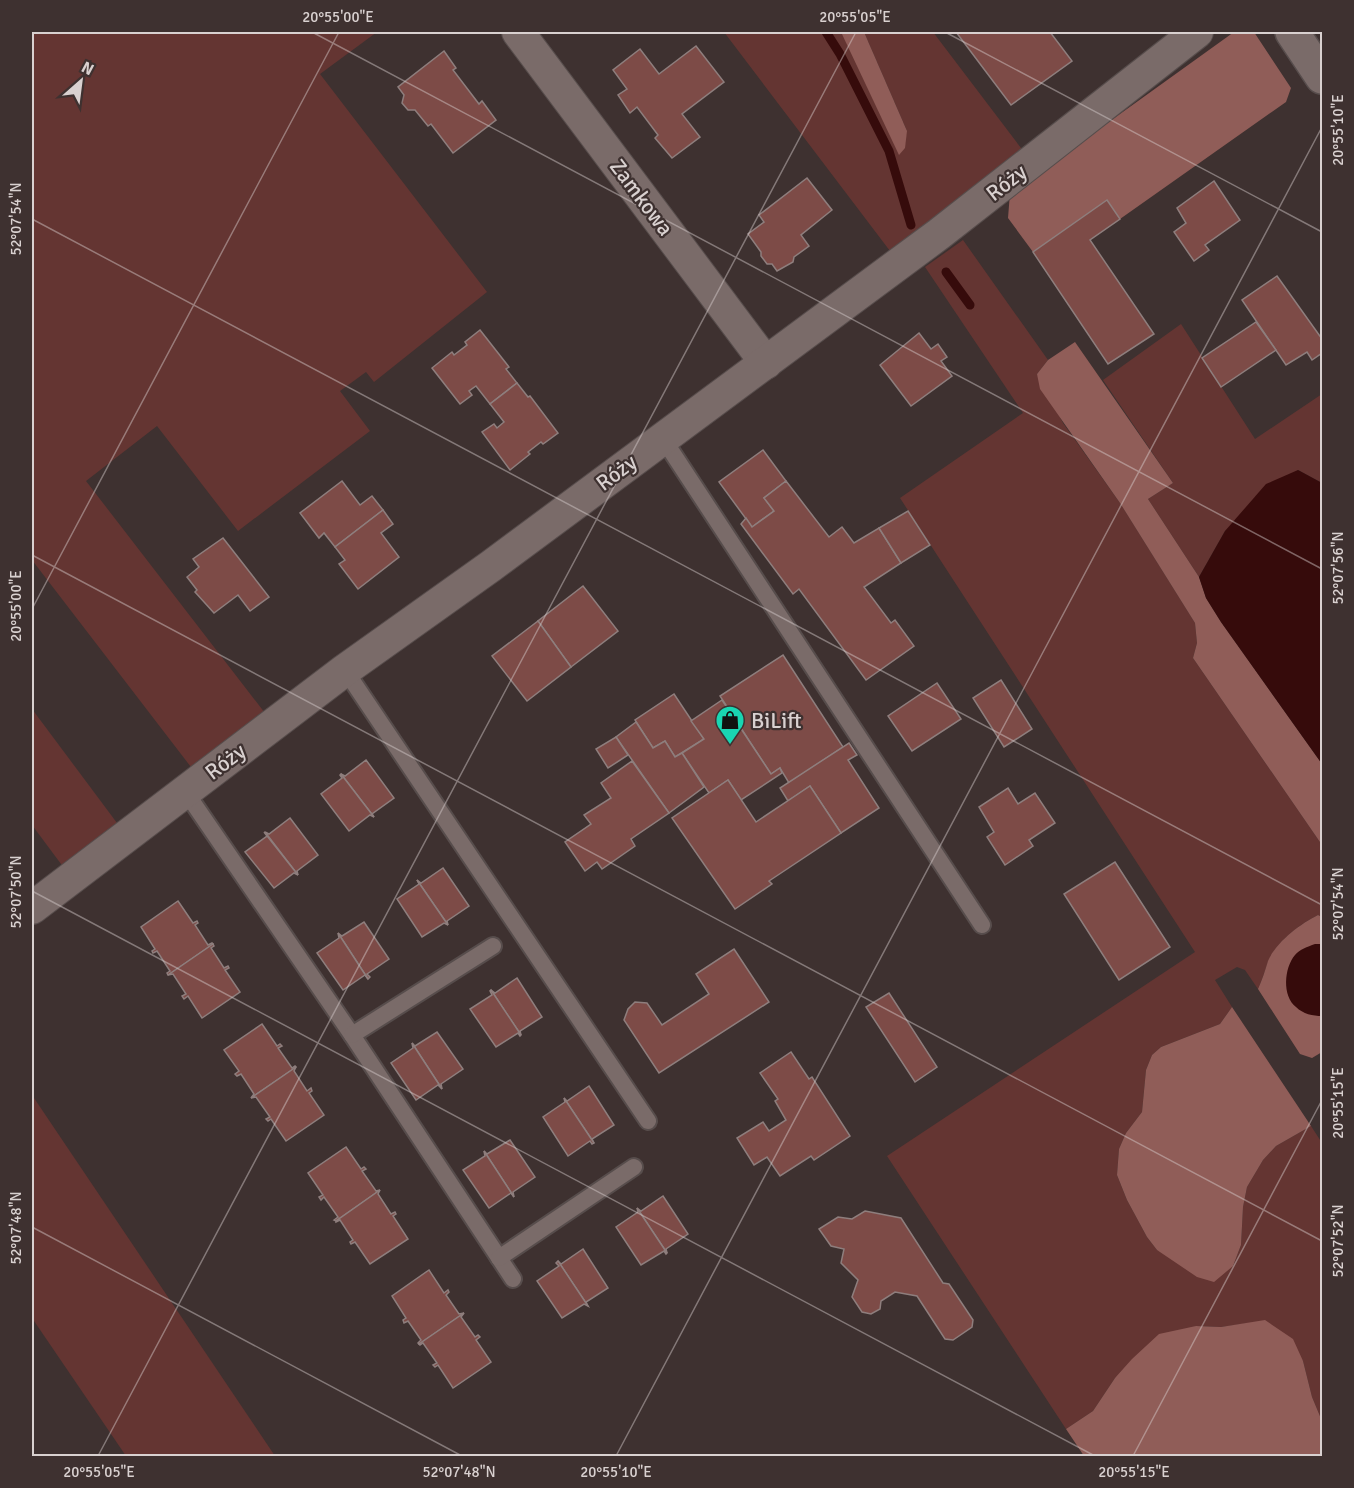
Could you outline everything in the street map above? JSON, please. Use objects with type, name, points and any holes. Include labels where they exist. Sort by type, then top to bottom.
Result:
[{"type":"street","name":"Zamkowa","points":[[518,32],[766,363]]},
{"type":"street","name":"Róży","points":[[32,908],[345,670],[491,566],[662,437],[939,234],[1197,32]]},
{"type":"street","points":[[1292,32],[1323,77]]},
{"type":"lane","points":[[662,437],[982,925]]},
{"type":"lane","points":[[345,670],[648,1121]]},
{"type":"lane","points":[[185,791],[352,1035],[513,1279]]},
{"type":"lane","points":[[352,1035],[493,946]]},
{"type":"lane","points":[[499,1258],[634,1167]]},
{"type":"shaded area","points":[[32,32],[377,32],[320,74],[487,292],[374,382],[366,372],[340,391],[370,431],[238,531],[157,426],[86,481],[268,717],[194,771],[32,560]]},
{"type":"shaded area","points":[[724,32],[841,32],[907,131],[864,32],[933,32],[1024,152],[890,251]]},
{"type":"shaded area","points":[[841,32],[864,32],[907,131],[905,148],[899,155]]},
{"type":"shaded area","points":[[1234,32],[1254,32],[1291,88],[1286,102],[1120,219],[1106,201],[1033,252],[1008,218],[1010,193]]},
{"type":"shaded area","points":[[963,240],[1048,360],[1037,374],[1063,423],[1120,503],[1195,623],[1197,643],[1193,658],[1322,845],[1322,917],[1318,915],[1296,929],[1277,947],[1268,962],[1258,989],[1245,970],[1237,967],[1215,980],[1232,1007],[1220,1024],[1161,1047],[1152,1055],[1146,1070],[1142,1112],[1126,1133],[1119,1149],[1117,1175],[1127,1200],[1147,1237],[1157,1250],[1233,1266],[1241,1245],[1243,1207],[1247,1187],[1263,1160],[1276,1146],[1311,1126],[1322,1143],[1322,1421],[1312,1397],[1303,1361],[1265,1321],[1221,1327],[1196,1326],[1115,1378],[1093,1411],[1066,1429],[887,1156],[1195,952],[900,498],[1023,413],[925,267]]},
{"type":"shaded area","points":[[1181,324],[1255,439],[1322,394],[1322,483],[1298,470],[1225,531],[1199,577],[1148,499],[1173,483],[1103,380]]},
{"type":"shaded area","points":[[1075,342],[1173,483],[1148,499],[1199,577],[1206,598],[1221,622],[1322,764],[1322,845],[1193,658],[1197,643],[1195,623],[1120,503],[1040,389],[1037,374],[1048,360]]},
{"type":"shaded area","points":[[1298,470],[1322,483],[1322,764],[1221,622],[1206,598],[1199,577],[1225,531],[1266,484]]},
{"type":"shaded area","points":[[32,709],[120,827],[64,868],[32,825]]},
{"type":"shaded area","points":[[1318,915],[1322,917],[1322,1052],[1312,1058],[1300,1054],[1258,989],[1268,961],[1277,947],[1296,928]]},
{"type":"shaded area","points":[[1315,944],[1322,944],[1322,1016],[1308,1014],[1291,1002],[1286,982],[1291,961],[1295,955]]},
{"type":"shaded area","points":[[1232,1007],[1311,1126],[1276,1146],[1263,1160],[1247,1187],[1243,1207],[1241,1245],[1233,1266],[1214,1282],[1197,1277],[1157,1250],[1147,1237],[1127,1200],[1117,1175],[1119,1149],[1126,1133],[1142,1112],[1146,1070],[1152,1055],[1161,1047],[1220,1024]]},
{"type":"shaded area","points":[[32,1095],[275,1456],[126,1456],[32,1318]]},
{"type":"shaded area","points":[[1265,1320],[1293,1339],[1303,1361],[1312,1397],[1322,1421],[1322,1456],[1084,1456],[1066,1429],[1093,1411],[1115,1378],[1159,1334],[1196,1326],[1221,1327]]},
{"type":"building","points":[[956,32],[1050,32],[1072,61],[1011,105]]},
{"type":"building","points":[[696,46],[724,82],[682,114],[700,137],[672,158],[655,138],[658,135],[637,107],[630,113],[618,95],[627,89],[613,70],[640,49],[659,74]]},
{"type":"building","points":[[444,51],[456,68],[453,70],[479,104],[482,101],[496,120],[453,153],[431,124],[428,126],[415,110],[408,110],[402,103],[404,95],[398,87]]},
{"type":"building","points":[[807,178],[832,210],[801,235],[809,246],[794,257],[793,262],[777,271],[772,264],[767,264],[748,234],[764,222],[759,215]]},
{"type":"building","points":[[1214,181],[1240,220],[1205,245],[1209,250],[1194,261],[1174,232],[1186,223],[1177,208]]},
{"type":"building","points":[[1107,200],[1120,219],[1090,240],[1154,334],[1108,364],[1033,252]]},
{"type":"building","points":[[1277,276],[1322,339],[1322,353],[1312,360],[1307,352],[1286,365],[1242,300]]},
{"type":"building","points":[[1256,322],[1276,350],[1221,387],[1202,358]]},
{"type":"building","points":[[480,330],[509,367],[506,369],[517,383],[490,404],[476,386],[469,391],[472,395],[460,404],[432,368],[452,352],[454,355],[467,345],[465,342]]},
{"type":"building","points":[[919,333],[931,349],[938,344],[947,357],[941,361],[952,376],[911,406],[880,365]]},
{"type":"building","points":[[517,383],[528,397],[530,396],[558,433],[528,452],[530,454],[510,470],[482,432],[494,424],[497,428],[504,422],[490,404]]},
{"type":"building","points":[[763,450],[786,481],[764,498],[774,511],[752,527],[719,482]]},
{"type":"building","points":[[342,481],[360,505],[372,496],[383,510],[335,547],[324,533],[319,538],[300,513]]},
{"type":"building","points":[[786,481],[829,537],[842,527],[854,543],[879,528],[901,563],[864,587],[891,623],[895,620],[914,646],[866,680],[799,589],[793,594],[741,524],[746,518],[752,527],[774,511],[764,498]]},
{"type":"building","points":[[383,510],[393,524],[381,533],[399,557],[358,589],[339,564],[345,560],[335,547]]},
{"type":"building","points":[[908,511],[930,545],[901,563],[879,528]]},
{"type":"building","points":[[223,538],[269,597],[250,611],[238,595],[214,613],[195,592],[197,590],[187,577],[199,567],[193,559]]},
{"type":"building","points":[[583,586],[618,631],[571,667],[538,621]]},
{"type":"building","points":[[538,621],[571,667],[527,701],[492,656]]},
{"type":"building","points":[[783,655],[843,747],[789,783],[780,768],[771,774],[720,696]]},
{"type":"building","points":[[1001,680],[1032,729],[1004,747],[973,698]]},
{"type":"building","points":[[937,683],[961,719],[912,751],[888,716]]},
{"type":"building","points":[[674,694],[704,739],[675,757],[665,741],[653,748],[635,720]]},
{"type":"building","points":[[722,700],[771,774],[780,768],[782,773],[741,800],[728,780],[709,793],[682,753],[704,739],[691,721]]},
{"type":"building","points":[[636,722],[653,748],[665,741],[675,757],[682,753],[704,787],[669,813],[616,737]]},
{"type":"building","points":[[616,737],[628,755],[608,768],[596,749]]},
{"type":"building","points":[[849,743],[857,755],[848,760],[879,808],[841,833],[810,786],[788,801],[780,788]]},
{"type":"building","points":[[366,760],[394,798],[372,814],[374,817],[341,774],[345,776]]},
{"type":"building","points":[[632,761],[669,813],[631,839],[635,846],[602,869],[597,862],[585,871],[565,842],[591,824],[584,815],[611,798],[601,783]]},
{"type":"building","points":[[341,774],[374,817],[370,815],[349,831],[321,794],[342,778]]},
{"type":"building","points":[[728,780],[756,822],[810,786],[841,833],[769,881],[772,884],[735,909],[672,818]]},
{"type":"building","points":[[1008,788],[1018,804],[1035,793],[1055,823],[1029,840],[1033,846],[1005,865],[987,837],[994,832],[979,807]]},
{"type":"building","points":[[290,818],[318,855],[297,871],[298,875],[265,832],[269,834]]},
{"type":"building","points":[[264,832],[298,875],[294,873],[274,888],[245,852],[267,836]]},
{"type":"building","points":[[1115,862],[1170,947],[1119,980],[1064,894]]},
{"type":"building","points":[[443,868],[469,906],[447,921],[448,925],[417,880],[421,883]]},
{"type":"building","points":[[417,880],[448,925],[444,923],[422,937],[397,899],[419,884]]},
{"type":"building","points":[[178,901],[193,923],[197,921],[195,925],[208,945],[213,944],[168,975],[170,971],[157,951],[153,953],[155,949],[141,927]]},
{"type":"building","points":[[364,922],[389,959],[367,974],[370,977],[368,979],[338,933],[342,936]]},
{"type":"building","points":[[338,933],[368,979],[365,975],[343,990],[317,953],[339,938]]},
{"type":"building","points":[[213,944],[211,948],[224,968],[228,966],[229,968],[225,970],[240,992],[202,1018],[188,996],[184,999],[182,996],[186,994],[173,974],[168,975]]},
{"type":"building","points":[[734,949],[769,1002],[659,1073],[624,1020],[628,1009],[635,1002],[647,1003],[662,1025],[709,994],[696,974]]},
{"type":"building","points":[[517,978],[542,1017],[520,1031],[521,1035],[491,990],[495,993]]},
{"type":"building","points":[[491,990],[521,1035],[518,1033],[496,1047],[470,1009],[492,995]]},
{"type":"building","points":[[889,993],[937,1067],[915,1082],[866,1007]]},
{"type":"building","points":[[262,1024],[277,1046],[280,1044],[282,1046],[278,1048],[292,1068],[296,1067],[251,1098],[254,1094],[241,1074],[237,1076],[235,1074],[239,1071],[224,1050]]},
{"type":"building","points":[[437,1032],[463,1069],[441,1084],[442,1089],[412,1043],[415,1046]]},
{"type":"building","points":[[412,1043],[442,1089],[438,1085],[416,1100],[391,1063],[413,1048]]},
{"type":"building","points":[[791,1052],[809,1079],[812,1077],[850,1136],[814,1160],[811,1156],[780,1176],[767,1157],[754,1165],[737,1138],[763,1122],[769,1131],[786,1120],[775,1101],[778,1099],[760,1073]]},
{"type":"building","points":[[296,1067],[294,1071],[307,1091],[311,1088],[312,1091],[309,1093],[324,1115],[286,1141],[271,1119],[268,1121],[266,1119],[270,1117],[256,1097],[251,1098]]},
{"type":"building","points":[[589,1086],[614,1125],[592,1139],[594,1143],[564,1098],[567,1101]]},
{"type":"building","points":[[564,1098],[594,1143],[590,1141],[568,1156],[543,1117],[565,1102]]},
{"type":"building","points":[[510,1140],[535,1177],[513,1192],[514,1197],[484,1151],[487,1154]]},
{"type":"building","points":[[346,1147],[361,1169],[364,1167],[366,1169],[362,1171],[376,1191],[380,1190],[336,1221],[334,1220],[338,1217],[324,1197],[321,1200],[319,1197],[323,1195],[308,1173]]},
{"type":"building","points":[[484,1151],[514,1197],[511,1193],[489,1208],[463,1170],[485,1156]]},
{"type":"building","points":[[380,1190],[378,1194],[391,1214],[395,1212],[393,1216],[408,1239],[370,1264],[355,1242],[351,1244],[353,1240],[340,1220],[336,1221]]},
{"type":"building","points":[[663,1196],[688,1234],[666,1249],[667,1253],[637,1208],[641,1211]]},
{"type":"building","points":[[637,1208],[667,1253],[664,1251],[641,1265],[616,1227],[638,1212]]},
{"type":"building","points":[[865,1211],[901,1218],[943,1283],[949,1284],[973,1320],[972,1327],[953,1340],[945,1339],[917,1296],[895,1292],[881,1301],[880,1309],[871,1314],[862,1312],[852,1297],[858,1280],[841,1263],[844,1249],[831,1246],[819,1229],[838,1217],[852,1219]]},
{"type":"building","points":[[583,1249],[608,1288],[586,1302],[588,1306],[558,1261],[561,1264]]},
{"type":"building","points":[[558,1261],[588,1306],[584,1304],[562,1318],[537,1281],[559,1266],[556,1263]]},
{"type":"building","points":[[429,1270],[444,1293],[448,1290],[446,1295],[459,1314],[464,1313],[419,1344],[421,1340],[408,1321],[404,1323],[403,1320],[406,1318],[392,1296]]},
{"type":"building","points":[[464,1313],[461,1317],[475,1337],[478,1335],[480,1337],[476,1340],[491,1362],[453,1388],[438,1365],[435,1367],[433,1365],[437,1363],[423,1343],[419,1344]]},
{"type":"waterway","points":[[826,32],[840,54],[889,151],[911,225]]},
{"type":"waterway","points":[[946,272],[970,305]]},
{"type":"place","name":"BiLift","points":[[730,746]]}]
